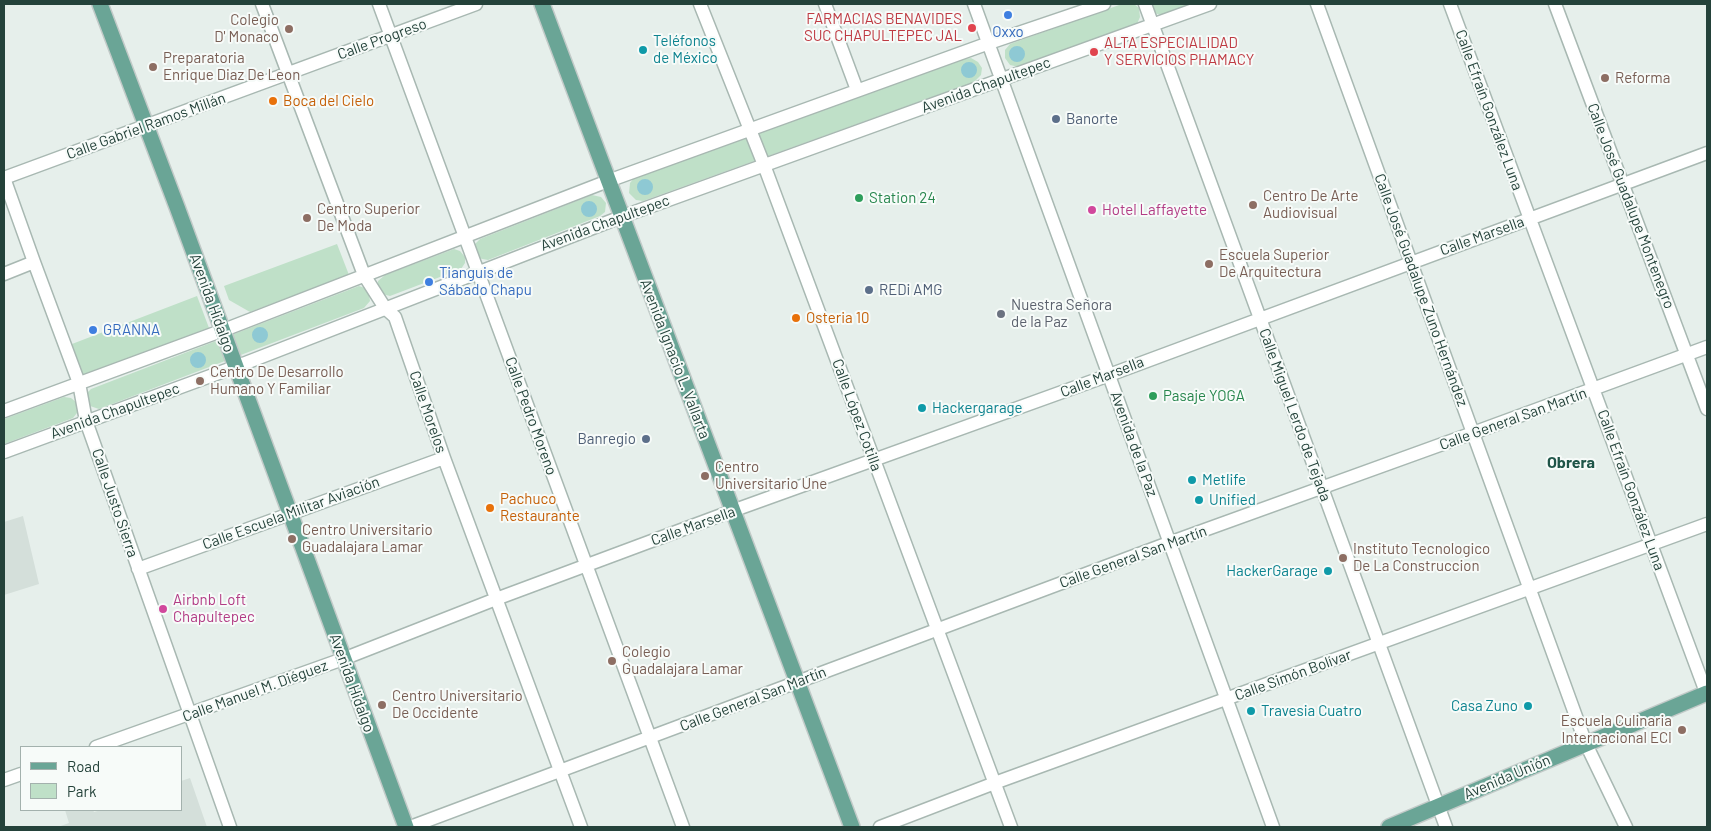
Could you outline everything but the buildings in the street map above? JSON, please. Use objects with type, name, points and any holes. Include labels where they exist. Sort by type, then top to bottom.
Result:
[{"type":"main road","name":"Avenida Hidalgo","points":[[100,4],[236,366],[343,659],[408,827]]},
{"type":"main road","name":"Avenida Ignacio L. Vallarta","points":[[542,4],[852,827]]},
{"type":"main road","name":"Avenida Unión","points":[[1389,827],[1707,694]]},
{"type":"street","name":"Calle Morelos","points":[[262,4],[364,275],[385,308],[395,317],[444,458],[581,827]]},
{"type":"street","name":"Calle Pedro Moreno","points":[[379,4],[683,827]]},
{"type":"street","name":"Calle Progreso","points":[[288,73],[476,4]]},
{"type":"street","name":"Calle López Cotilla","points":[[700,4],[764,165],[1011,827]]},
{"type":"street","points":[[825,4],[857,90]]},
{"type":"street","name":"Avenida de la Paz","points":[[974,4],[1274,827]]},
{"type":"street","points":[[4,411],[222,330],[608,181],[857,90],[1104,4]]},
{"type":"street","name":"Calle Miguel Lerdo de Tejada","points":[[1145,4],[1446,827]]},
{"type":"street","name":"Avenida Chapultepec","points":[[4,452],[236,366],[621,217],[1210,4]]},
{"type":"street","name":"Calle José Guadalupe Zuno Hernández","points":[[1317,4],[1586,744],[1626,827]]},
{"type":"street","name":"Calle Efraín González Luna","points":[[1450,4],[1707,694]]},
{"type":"street","name":"Calle José Guadalupe Montenegro","points":[[1555,4],[1707,409]]},
{"type":"street","name":"Calle Gabriel Ramos Millán","points":[[4,178],[288,73]]},
{"type":"street","name":"Calle Marsella","points":[[496,599],[1707,154]]},
{"type":"street","name":"Calle Justo Sierra","points":[[4,178],[79,383],[86,421],[230,827]]},
{"type":"street","points":[[4,274],[34,262]]},
{"type":"street","name":"Calle General San Martín","points":[[408,827],[937,629],[1474,434],[1707,347]]},
{"type":"street","name":"Calle Escuela Militar Aviación","points":[[138,569],[444,458]]},
{"type":"street","name":"Calle Simón Bolívar","points":[[880,827],[994,783],[1530,590],[1707,524]]},
{"type":"street","name":"Calle Manuel M. Diéguez","points":[[99,746],[343,659],[496,599]]},
{"type":"street","points":[[4,780],[20,774]]},
{"type":"shaded area","points":[[23,516],[39,584],[4,595],[4,522]]},
{"type":"shaded area","points":[[190,778],[207,827],[58,827],[69,823],[65,811],[182,811],[182,781]]},
{"type":"green space","points":[[1122,4],[1134,4],[1139,8],[1140,17],[1137,24],[1019,67],[1010,65],[1005,58],[1005,50],[1010,44]]},
{"type":"green space","points":[[1149,4],[1193,4],[1161,15],[1154,13]]},
{"type":"green space","points":[[971,58],[978,62],[982,68],[981,75],[974,82],[643,201],[636,200],[629,193],[630,183],[634,178]]},
{"type":"green space","points":[[592,195],[601,197],[606,203],[605,212],[600,216],[488,260],[477,258],[474,245],[480,239]]},
{"type":"green space","points":[[337,244],[349,275],[250,312],[229,300],[224,286]]},
{"type":"green space","points":[[454,249],[460,251],[465,257],[465,263],[461,269],[390,296],[382,294],[378,288],[378,281],[385,275]]},
{"type":"green space","points":[[359,286],[365,288],[369,294],[370,301],[364,308],[99,409],[87,403],[87,393],[91,389]]},
{"type":"green space","points":[[197,296],[209,328],[83,375],[72,344]]},
{"type":"green space","points":[[64,397],[71,398],[77,403],[77,413],[73,418],[4,444],[4,419]]},
{"type":"water","points":[[1017,46],[1023,48],[1025,54],[1023,60],[1017,62],[1011,60],[1009,54],[1011,48]]},
{"type":"water","points":[[969,62],[975,64],[977,70],[975,76],[969,78],[963,76],[961,70],[963,64]]},
{"type":"water","points":[[645,179],[651,181],[653,187],[651,193],[645,195],[639,193],[637,187],[639,181]]},
{"type":"water","points":[[589,201],[595,203],[597,209],[595,215],[589,217],[583,215],[581,209],[583,203]]},
{"type":"water","points":[[260,327],[266,329],[268,335],[266,341],[260,343],[254,341],[252,335],[254,329]]},
{"type":"water","points":[[198,352],[206,360],[198,368],[190,360]]},
{"type":"place","name":"Oxxo","points":[[1008,15]]},
{"type":"place","name":"FARMACIAS BENAVIDES SUC CHAPULTEPEC JAL","points":[[972,28]]},
{"type":"place","name":"Colegio D' Monaco","points":[[289,29]]},
{"type":"place","name":"Teléfonos de México","points":[[643,50]]},
{"type":"place","name":"ALTA ESPECIALIDAD Y SERVICIOS PHAMACY","points":[[1094,52]]},
{"type":"place","name":"Preparatoria Enrique Diaz De Leon","points":[[153,67]]},
{"type":"place","name":"Reforma","points":[[1605,78]]},
{"type":"place","name":"Boca del Cielo","points":[[273,101]]},
{"type":"place","name":"Banorte","points":[[1056,119]]},
{"type":"place","name":"Station 24","points":[[859,198]]},
{"type":"place","name":"Centro De Arte Audiovisual","points":[[1253,205]]},
{"type":"place","name":"Hotel Laffayette","points":[[1092,210]]},
{"type":"place","name":"Centro Superior De Moda","points":[[307,218]]},
{"type":"place","name":"Escuela Superior De Arquitectura","points":[[1209,264]]},
{"type":"place","name":"Tianguis de Sábado Chapu","points":[[429,282]]},
{"type":"place","name":"REDi AMG","points":[[869,290]]},
{"type":"place","name":"Nuestra Señora de la Paz","points":[[1001,314]]},
{"type":"place","name":"Osteria 10","points":[[796,318]]},
{"type":"place","name":"GRANNA","points":[[93,330]]},
{"type":"place","name":"Centro De Desarrollo Humano Y Familiar","points":[[200,381]]},
{"type":"place","name":"Pasaje YOGA","points":[[1153,396]]},
{"type":"place","name":"Hackergarage","points":[[922,408]]},
{"type":"place","name":"Banregio","points":[[646,439]]},
{"type":"place","name":"Centro Universitario Une","points":[[705,476]]},
{"type":"place","name":"Metlife","points":[[1192,480]]},
{"type":"place","name":"Unified","points":[[1199,500]]},
{"type":"place","name":"Pachuco Restaurante","points":[[490,508]]},
{"type":"place","name":"Centro Universitario Guadalajara Lamar","points":[[292,539]]},
{"type":"place","name":"Instituto Tecnologico De La Construccion","points":[[1343,558]]},
{"type":"place","name":"HackerGarage","points":[[1328,571]]},
{"type":"place","name":"Airbnb Loft Chapultepec","points":[[163,609]]},
{"type":"place","name":"Colegio Guadalajara Lamar","points":[[612,661]]},
{"type":"place","name":"Centro Universitario De Occidente","points":[[382,705]]},
{"type":"place","name":"Casa Zuno","points":[[1528,706]]},
{"type":"place","name":"Travesia Cuatro","points":[[1251,711]]},
{"type":"place","name":"Escuela Culinaria Internacional ECI","points":[[1682,730]]},
{"type":"district","name":"Obrera","points":[[1571,463]]}]
